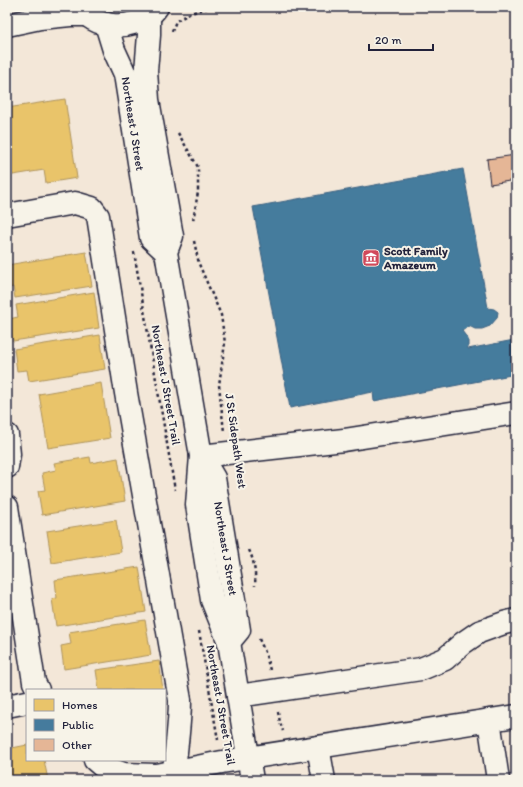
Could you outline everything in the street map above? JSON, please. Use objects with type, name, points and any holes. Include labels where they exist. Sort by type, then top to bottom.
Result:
[{"type":"street","points":[[7,25],[40,18],[70,15],[92,16],[120,26],[134,24],[156,10]]},
{"type":"street","name":"Northeast J Street","points":[[156,10],[149,35],[146,71],[148,100],[172,236],[166,252],[201,456],[214,478],[239,630],[229,642],[252,780]]},
{"type":"street","name":"Northeast J Street","points":[[92,16],[114,50],[125,74],[151,238],[166,252]]},
{"type":"street","points":[[7,215],[75,203],[92,208],[98,216],[126,393],[180,700],[180,716],[174,772]]},
{"type":"street","points":[[201,456],[344,440],[516,413]]},
{"type":"street","points":[[7,434],[9,454],[7,467]]},
{"type":"street","points":[[7,507],[34,682],[38,689]]},
{"type":"street","points":[[238,696],[421,669],[445,659],[479,632],[516,620]]},
{"type":"street","points":[[7,706],[26,702]]},
{"type":"street","points":[[96,769],[124,774],[158,775],[222,762],[516,716]]},
{"type":"street","points":[[489,720],[498,780]]},
{"type":"street","points":[[318,747],[324,780]]},
{"type":"path","points":[[171,32],[176,21],[207,7]]},
{"type":"path","points":[[175,128],[198,167],[198,192],[193,222]]},
{"type":"path","name":"J St Sidepath West","points":[[193,236],[199,264],[221,314],[225,343],[219,385],[223,427],[228,453]]},
{"type":"path","name":"Northeast J Street Trail","points":[[134,251],[176,495]]},
{"type":"path","points":[[249,549],[255,572],[255,592]]},
{"type":"path","name":"Northeast J Street Trail","points":[[199,629],[222,762]]},
{"type":"path","points":[[258,636],[265,652],[272,676],[280,722],[284,733]]},
{"type":"building: Homes","points":[[65,99],[77,178],[46,183],[44,170],[7,176],[7,108]]},
{"type":"building: Homes","points":[[86,252],[92,286],[15,298],[13,287],[7,288],[7,265]]},
{"type":"building: Homes","points":[[94,292],[99,328],[13,341],[9,319],[18,317],[16,305]]},
{"type":"building: Homes","points":[[100,335],[105,369],[29,381],[27,370],[17,371],[14,349]]},
{"type":"building: Homes","points":[[101,383],[110,438],[48,448],[39,394]]},
{"type":"building: Homes","points":[[90,457],[91,463],[118,458],[125,501],[42,515],[38,491],[45,490],[42,473],[56,470],[54,463]]},
{"type":"building: Homes","points":[[116,520],[121,552],[52,563],[47,531]]},
{"type":"building: Homes","points":[[139,567],[146,612],[56,626],[52,599],[57,598],[55,580]]},
{"type":"building: Homes","points":[[145,620],[151,655],[64,669],[61,646],[71,644],[69,632]]},
{"type":"building: Homes","points":[[159,661],[163,689],[99,689],[96,670]]},
{"type":"building: Homes","points":[[26,745],[26,761],[44,761],[48,780],[7,780],[7,749]]},
{"type":"building: Public","name":"Scott Family Amazeum","points":[[463,169],[488,308],[494,309],[498,312],[497,318],[490,326],[482,329],[475,329],[469,326],[462,331],[468,339],[468,349],[514,340],[516,349],[516,374],[374,401],[373,392],[290,408],[253,207]]},
{"type":"building: Other","points":[[516,155],[516,180],[490,184],[487,159]]},
{"type":"building: Other","points":[[513,477],[516,477],[516,499]]},
{"type":"place","name":"Scott Family Amazeum","points":[[371,258]]}]
